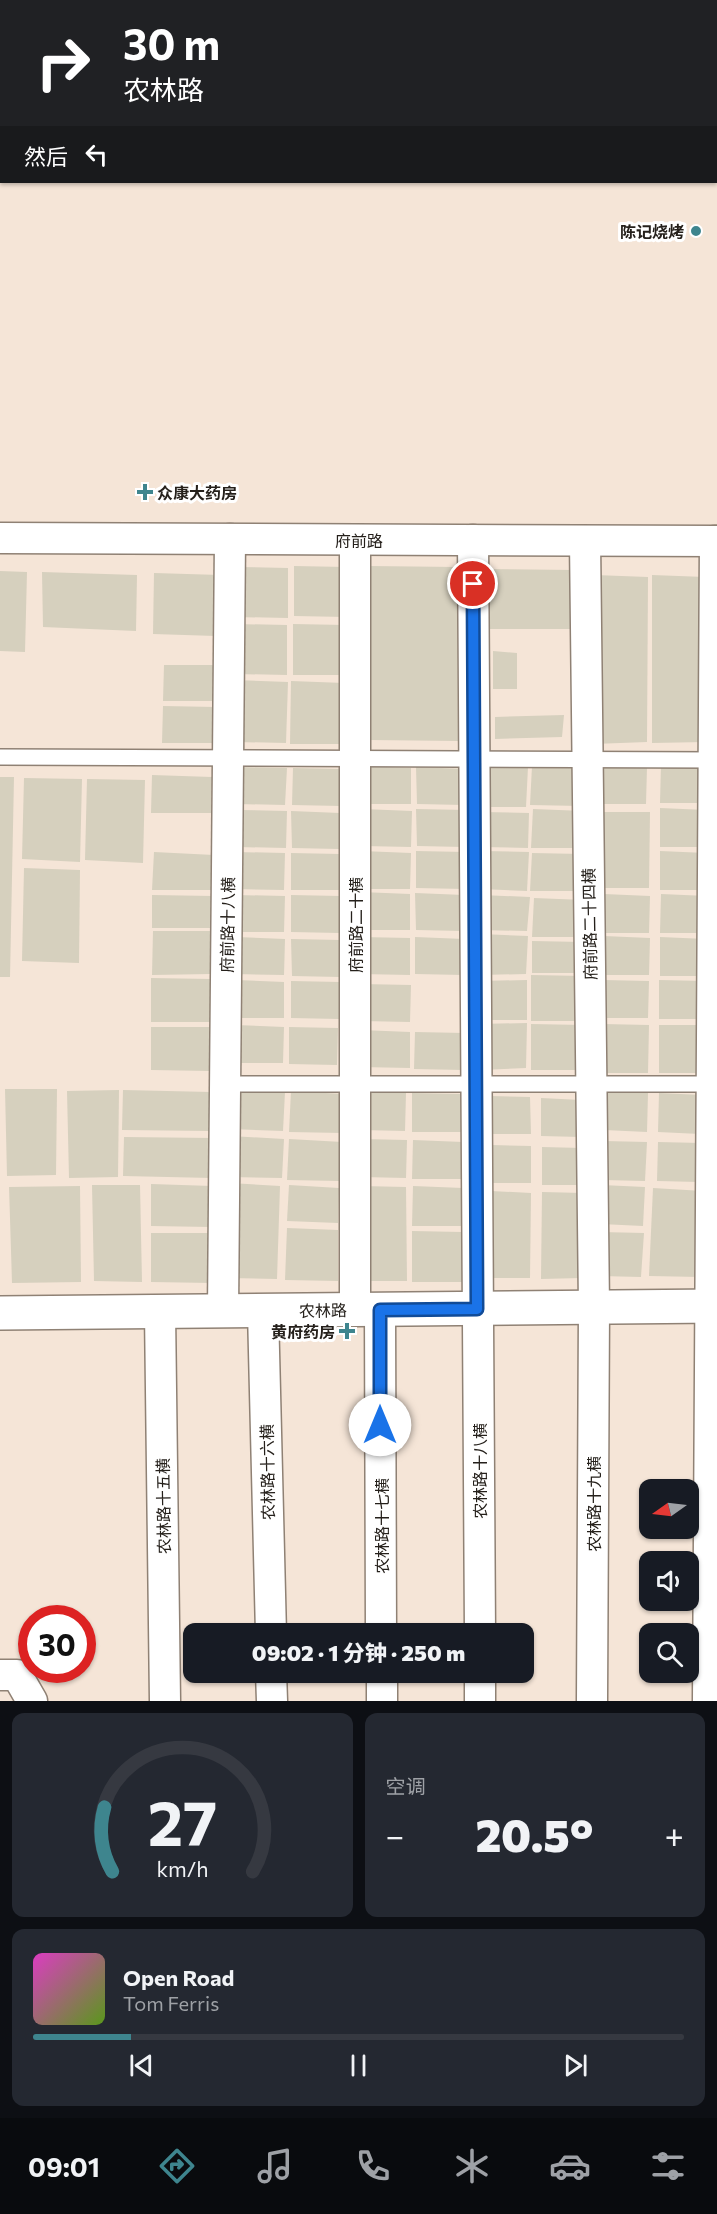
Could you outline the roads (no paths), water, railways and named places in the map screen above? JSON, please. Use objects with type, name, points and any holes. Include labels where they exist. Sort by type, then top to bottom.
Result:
[{"type":"street","name":"府前路","points":[[0,538],[716,542]]},
{"type":"street","name":"府前路十八横","points":[[223,1311],[230,539]]},
{"type":"street","name":"府前路二十横","points":[[355,540],[355,1084],[367,1310]]},
{"type":"street","name":"农林路十八横","points":[[473,540],[480,1623]]},
{"type":"street","name":"府前路二十四横","points":[[585,541],[594,1307]]},
{"type":"street","points":[[708,1701],[714,1306],[716,542]]},
{"type":"street","name":"农林路","points":[[0,1314],[714,1306]]},
{"type":"street","name":"农林路十九横","points":[[592,1701],[594,1307]]},
{"type":"street","name":"农林路十七横","points":[[367,1310],[381,1623]]},
{"type":"street","name":"农林路十六横","points":[[263,1311],[271,1623]]},
{"type":"street","name":"农林路十五横","points":[[160,1312],[165,1701]]},
{"type":"street","points":[[0,1675],[17,1675],[32,1701]]},
{"type":"street","points":[[272,1683],[272,1701]]},
{"type":"street","points":[[382,1683],[382,1701]]},
{"type":"street","points":[[480,1683],[480,1701]]},
{"type":"lane","points":[[0,758],[716,760]]},
{"type":"lane","points":[[225,1084],[715,1084]]},
{"type":"place","name":"陈记烧烤","points":[[696,231]]},
{"type":"place","name":"众康大药房","points":[[145,492]]},
{"type":"place","name":"黄府药房","points":[[347,1331]]}]
